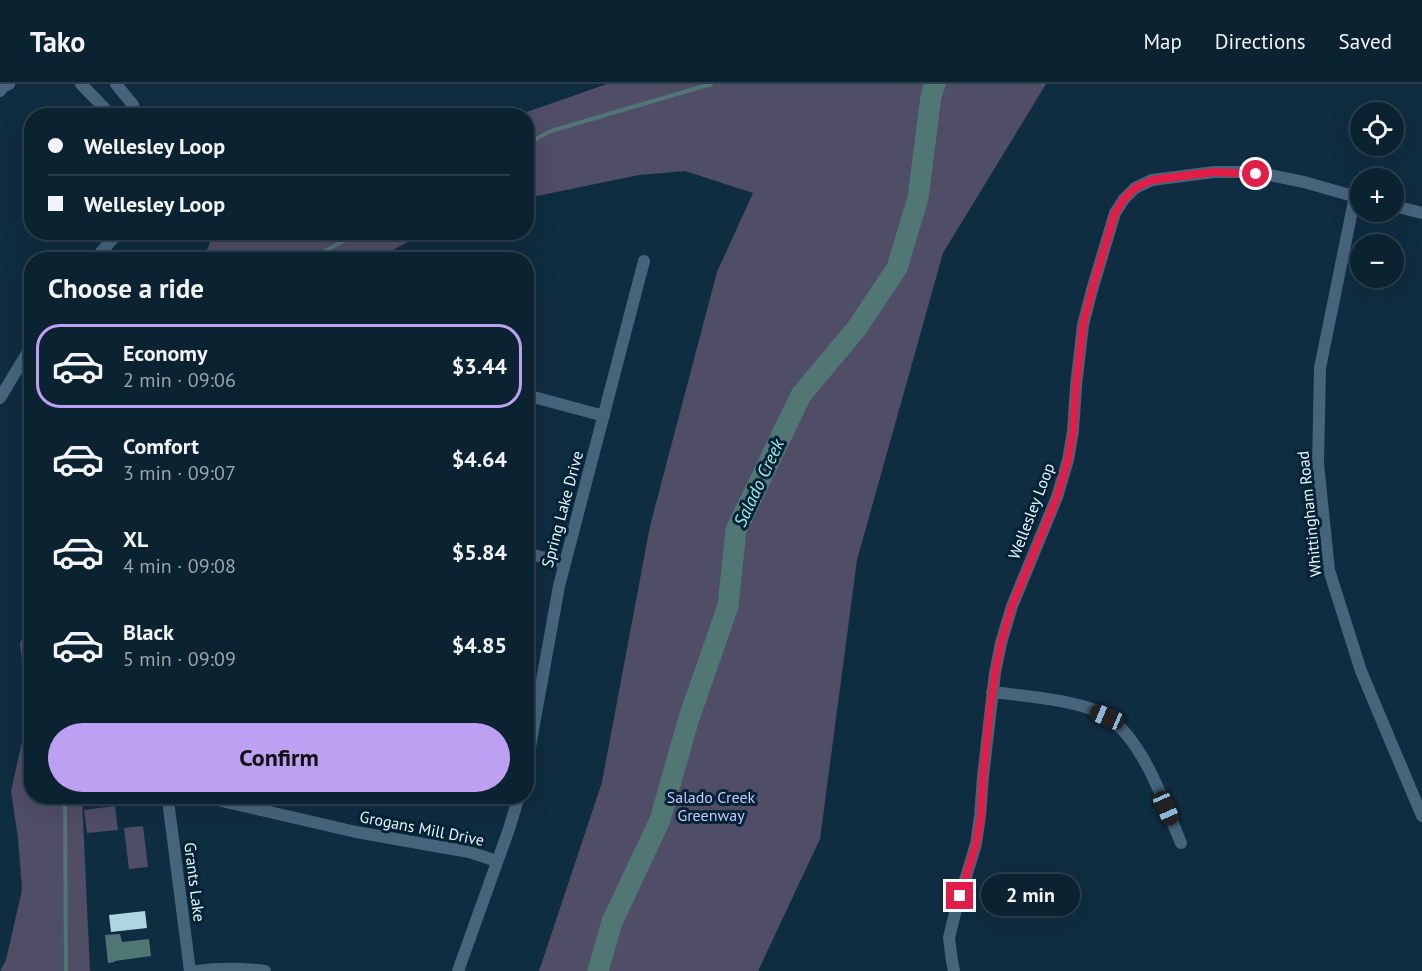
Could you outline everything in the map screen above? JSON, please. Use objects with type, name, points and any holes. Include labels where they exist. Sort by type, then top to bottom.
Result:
[{"type":"street","points":[[0,92],[9,84]]},
{"type":"street","points":[[81,84],[104,108]]},
{"type":"street","points":[[116,84],[134,108]]},
{"type":"street","name":"Wellesley Loop","points":[[954,971],[949,938],[976,844],[981,816],[992,692],[1001,643],[1012,606],[1057,497],[1068,460],[1083,325],[1115,213],[1135,188],[1152,180],[1214,172],[1269,175],[1350,195]]},
{"type":"street","points":[[1404,208],[1422,213]]},
{"type":"street","name":"Whittingham Road","points":[[1352,222],[1320,368],[1318,464],[1329,570],[1361,672],[1422,816]]},
{"type":"street","points":[[101,252],[111,240]]},
{"type":"street","name":"Spring Lake Drive","points":[[534,700],[566,563],[644,261]]},
{"type":"street","points":[[0,398],[24,358]]},
{"type":"street","points":[[534,397],[604,416]]},
{"type":"street","points":[[534,555],[566,563]]},
{"type":"street","points":[[992,692],[1065,702],[1088,708],[1107,717],[1126,734],[1139,750],[1181,843]]},
{"type":"street","name":"Grants Lake","points":[[170,804],[190,971]]},
{"type":"street","name":"Grogans Mill Drive","points":[[235,804],[356,832],[469,852],[497,861]]},
{"type":"street","points":[[458,971],[516,804]]},
{"type":"street","points":[[196,971],[220,968],[265,971]]},
{"type":"green space","name":"Salado Creek Greenway","points":[[607,84],[1046,84],[943,253],[857,560],[820,839],[758,971],[539,971],[602,782],[650,526],[717,272],[753,193],[685,171],[639,175],[534,197],[534,109]]},
{"type":"green space","points":[[211,240],[411,240],[390,252],[206,252]]},
{"type":"green space","points":[[24,631],[24,677],[20,644]]},
{"type":"green space","points":[[24,718],[24,804],[82,804],[90,971],[0,971],[6,960],[22,890],[11,791],[22,742]]},
{"type":"green space","points":[[115,806],[118,830],[87,833],[84,810]]},
{"type":"green space","points":[[143,826],[148,867],[129,869],[124,828]]},
{"type":"shaded area","points":[[120,934],[122,942],[149,939],[151,956],[108,963],[105,935]]},
{"type":"building","points":[[145,911],[147,928],[111,932],[109,915]]},
{"type":"waterway","points":[[534,140],[551,131],[711,84]]},
{"type":"waterway","name":"Salado Creek","points":[[598,971],[612,922],[660,820],[689,718],[728,606],[736,530],[801,395],[857,328],[897,268],[918,198],[931,96],[935,84]]},
{"type":"waterway","points":[[323,252],[346,240]]},
{"type":"waterway","points":[[65,804],[66,971]]},
{"type":"route","points":[[960,896],[976,844],[981,816],[990,710],[1001,643],[1012,606],[1057,497],[1068,460],[1083,325],[1115,213],[1135,188],[1152,180],[1214,172],[1256,174]]}]
